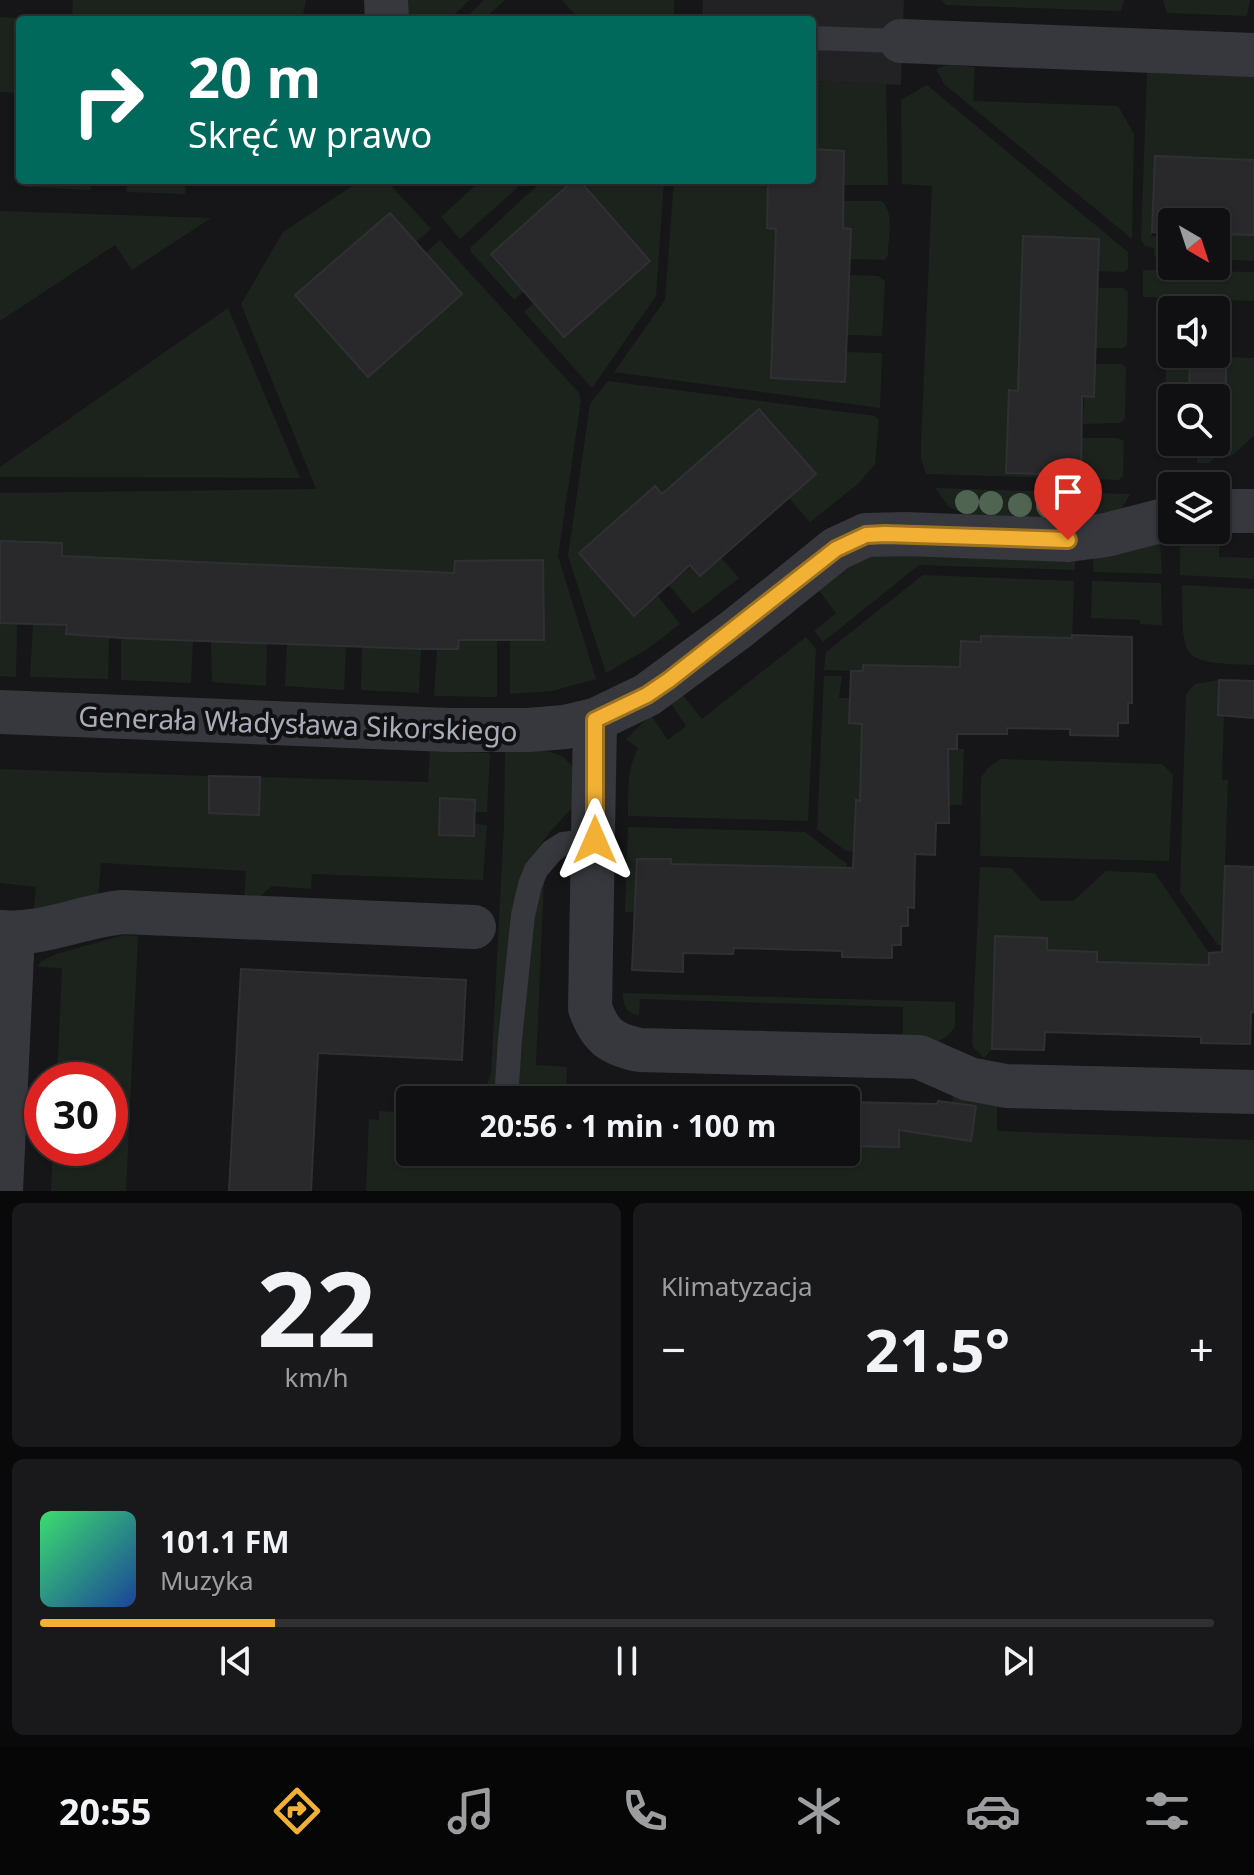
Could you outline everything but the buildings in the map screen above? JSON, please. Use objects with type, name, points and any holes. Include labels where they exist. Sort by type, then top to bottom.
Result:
[{"type":"street","points":[[901,41],[1254,55]]},
{"type":"street","points":[[1230,511],[1254,511]]},
{"type":"street","name":"Generała Władysława Sikorskiego","points":[[0,712],[461,730],[547,729],[595,720],[647,695],[738,628],[829,554],[866,535],[1068,540],[1127,531],[1158,522]]},
{"type":"street","points":[[595,720],[590,1008],[602,1032],[612,1042],[639,1050],[919,1057],[969,1079],[1006,1086],[1254,1092]]},
{"type":"street","points":[[1,1191],[6,933],[29,934],[123,912],[474,927]]},
{"type":"lane","points":[[816,38],[901,41]]},
{"type":"lane","points":[[507,1086],[523,915],[530,885],[536,870],[552,851],[563,844],[595,840]]},
{"type":"shaded area","points":[[73,0],[306,0],[303,16],[72,16]]},
{"type":"shaded area","points":[[403,0],[469,0],[453,16],[402,16]]},
{"type":"shaded area","points":[[484,0],[505,0],[487,16],[468,16]]},
{"type":"shaded area","points":[[562,0],[674,0],[674,16],[576,16]]},
{"type":"shaded area","points":[[703,0],[904,0],[901,85],[816,81],[816,16],[702,16]]},
{"type":"shaded area","points":[[941,0],[1124,0],[1121,11],[946,5]]},
{"type":"shaded area","points":[[1163,0],[1250,0],[1247,16],[1167,13]]},
{"type":"shaded area","points":[[0,17],[16,18],[16,93],[0,92]]},
{"type":"shaded area","points":[[946,65],[975,67],[973,101],[1118,106],[1134,134],[1132,239],[944,84],[936,69]]},
{"type":"shaded area","points":[[1147,72],[1254,75],[1254,160],[1156,156],[1152,236],[1158,236],[1158,256],[1154,256],[1154,248],[1145,246],[1141,240]]},
{"type":"shaded area","points":[[816,81],[886,84],[888,185],[843,185],[844,151],[816,149]]},
{"type":"shaded area","points":[[927,85],[1128,252],[1128,269],[1123,272],[1098,271],[1099,239],[1023,236],[1018,391],[1009,391],[1006,473],[1081,475],[1082,438],[1117,438],[1124,441],[1123,476],[1119,480],[926,474],[921,444],[932,186],[902,184],[901,100]]},
{"type":"shaded area","points":[[26,184],[91,184],[91,190],[26,187]]},
{"type":"shaded area","points":[[127,184],[186,184],[185,194],[126,192]]},
{"type":"shaded area","points":[[355,184],[390,184],[431,229],[416,242],[389,213],[296,295],[425,253],[440,240],[579,393],[581,401],[558,556],[596,679],[552,691],[510,694],[510,640],[544,639],[543,561],[455,561],[454,573],[62,556],[62,543],[0,541],[0,493],[316,489],[241,304],[283,232]]},
{"type":"shaded area","points":[[477,184],[522,184],[460,239],[441,217]]},
{"type":"shaded area","points":[[539,184],[572,184],[524,291],[514,300],[470,248]]},
{"type":"shaded area","points":[[578,184],[664,184],[656,296],[592,388],[524,312],[534,303]]},
{"type":"shaded area","points":[[674,184],[768,184],[767,227],[776,229],[771,378],[845,382],[846,352],[882,353],[880,408],[614,372],[665,300]]},
{"type":"shaded area","points":[[843,201],[881,201],[885,205],[890,225],[885,260],[850,259],[851,229],[842,228]]},
{"type":"shaded area","points":[[0,211],[211,218],[132,270],[115,245],[0,321]]},
{"type":"shaded area","points":[[1230,234],[1254,235],[1254,261],[1230,260]]},
{"type":"shaded area","points":[[1143,270],[1158,270],[1158,280],[1230,280],[1230,272],[1254,272],[1254,301],[1230,300],[1230,296],[1143,297]]},
{"type":"shaded area","points":[[849,275],[878,276],[885,281],[882,336],[847,335]]},
{"type":"shaded area","points":[[1098,288],[1123,288],[1128,292],[1127,345],[1123,348],[1096,348]]},
{"type":"shaded area","points":[[228,308],[300,478],[0,477],[0,467]]},
{"type":"shaded area","points":[[1230,357],[1254,358],[1254,436],[1230,457],[1230,384],[1225,384],[1226,368],[1230,368]]},
{"type":"shaded area","points":[[1095,364],[1122,364],[1126,368],[1125,419],[1119,423],[1083,424],[1084,396],[1093,397]]},
{"type":"shaded area","points":[[1166,368],[1190,368],[1190,384],[1165,384]]},
{"type":"shaded area","points":[[608,381],[875,416],[879,420],[875,464],[858,484],[810,522],[789,498],[816,474],[759,410],[662,494],[655,487],[579,552],[634,616],[657,595],[680,624],[646,650],[606,673],[568,556],[590,404]]},
{"type":"shaded area","points":[[1197,456],[1217,456],[1209,463],[1197,463]]},
{"type":"shaded area","points":[[935,488],[1130,494],[1120,510],[1103,520],[967,515],[949,507]]},
{"type":"shaded area","points":[[1158,540],[1162,574],[1094,572],[1092,554]]},
{"type":"shaded area","points":[[1180,544],[1219,544],[1219,557],[1254,558],[1254,579],[1180,575]]},
{"type":"shaded area","points":[[869,553],[1075,557],[1075,570],[919,565],[823,642],[814,631],[836,613],[817,588]]},
{"type":"shaded area","points":[[721,558],[739,578],[693,614],[669,585],[692,566]]},
{"type":"shaded area","points":[[923,575],[1074,581],[1072,643],[981,636],[981,642],[961,642],[960,674],[949,667],[863,665],[863,671],[824,670],[826,652]]},
{"type":"shaded area","points":[[1092,581],[1161,583],[1162,625],[1140,624],[1140,620],[1091,618]]},
{"type":"shaded area","points":[[1182,585],[1254,589],[1254,665],[1210,662],[1189,652],[1183,628]]},
{"type":"shaded area","points":[[0,623],[17,623],[16,677],[0,676]]},
{"type":"shaded area","points":[[33,624],[67,625],[66,634],[109,638],[108,679],[30,677]]},
{"type":"shaded area","points":[[806,637],[816,649],[808,821],[628,816],[630,773],[638,748],[626,739],[651,715],[668,740],[686,726],[670,702],[681,693],[702,719]]},
{"type":"shaded area","points":[[121,638],[193,641],[191,683],[121,680]]},
{"type":"shaded area","points":[[459,640],[497,640],[497,697],[434,696],[437,649],[458,649]]},
{"type":"shaded area","points":[[211,641],[267,643],[266,686],[212,682]]},
{"type":"shaded area","points":[[287,644],[346,646],[344,690],[285,686]]},
{"type":"shaded area","points":[[362,646],[421,649],[419,693],[361,690]]},
{"type":"shaded area","points":[[824,676],[842,676],[839,698],[850,698],[850,723],[862,724],[861,773],[865,801],[856,801],[854,841],[864,853],[846,851],[817,829]]},
{"type":"shaded area","points":[[1219,680],[1218,714],[1224,715],[1222,780],[1228,780],[1222,945],[1218,945],[1180,892],[1186,694],[1195,684]]},
{"type":"shaded area","points":[[538,748],[562,756],[572,766],[576,778],[572,808],[548,834],[525,868],[498,1086],[486,1086],[491,1074],[505,752]]},
{"type":"shaded area","points":[[944,749],[964,749],[962,805],[936,805]]},
{"type":"shaded area","points":[[430,751],[490,753],[487,812],[475,812],[475,800],[441,798],[439,835],[473,836],[474,824],[487,825],[483,880],[312,874],[311,889],[272,886],[254,901],[244,900],[246,871],[101,863],[98,899],[33,918],[36,887],[0,883],[0,769],[209,776],[209,813],[258,815],[260,777],[428,782]]},
{"type":"shaded area","points":[[1000,759],[1162,764],[1173,775],[1169,861],[980,856],[981,778]]},
{"type":"shaded area","points":[[628,827],[805,832],[847,864],[845,874],[671,864],[671,859],[637,859],[634,912],[625,912]]},
{"type":"shaded area","points":[[980,867],[1011,868],[1041,901],[1073,901],[1106,871],[1155,873],[1209,953],[1209,965],[1097,962],[1097,952],[1063,951],[1047,960],[1047,938],[996,936],[992,1049],[984,1058],[973,1047],[972,1041]]},
{"type":"shaded area","points":[[544,879],[536,1065],[567,1067],[566,1086],[517,1086],[536,893]]},
{"type":"shaded area","points":[[124,935],[138,936],[128,1148],[128,1062],[58,1062],[62,968],[38,967],[40,962],[56,954]]},
{"type":"shaded area","points":[[623,993],[955,1002],[955,1027],[937,1042],[903,1039],[903,1007],[640,999],[639,1015],[626,1008]]},
{"type":"shaded area","points":[[953,1093],[997,1102],[997,1131],[1254,1140],[1254,1191],[366,1191],[369,1119],[379,1120],[379,1111],[396,1112],[396,1166],[860,1166],[860,1146],[899,1147],[900,1126],[971,1141],[976,1106],[952,1103]]},
{"type":"shaded area","points":[[52,1166],[127,1166],[126,1191],[51,1191]]},
{"type":"route","points":[[595,840],[595,720],[627,706],[669,680],[836,549],[866,535],[885,534],[1068,540]]}]
